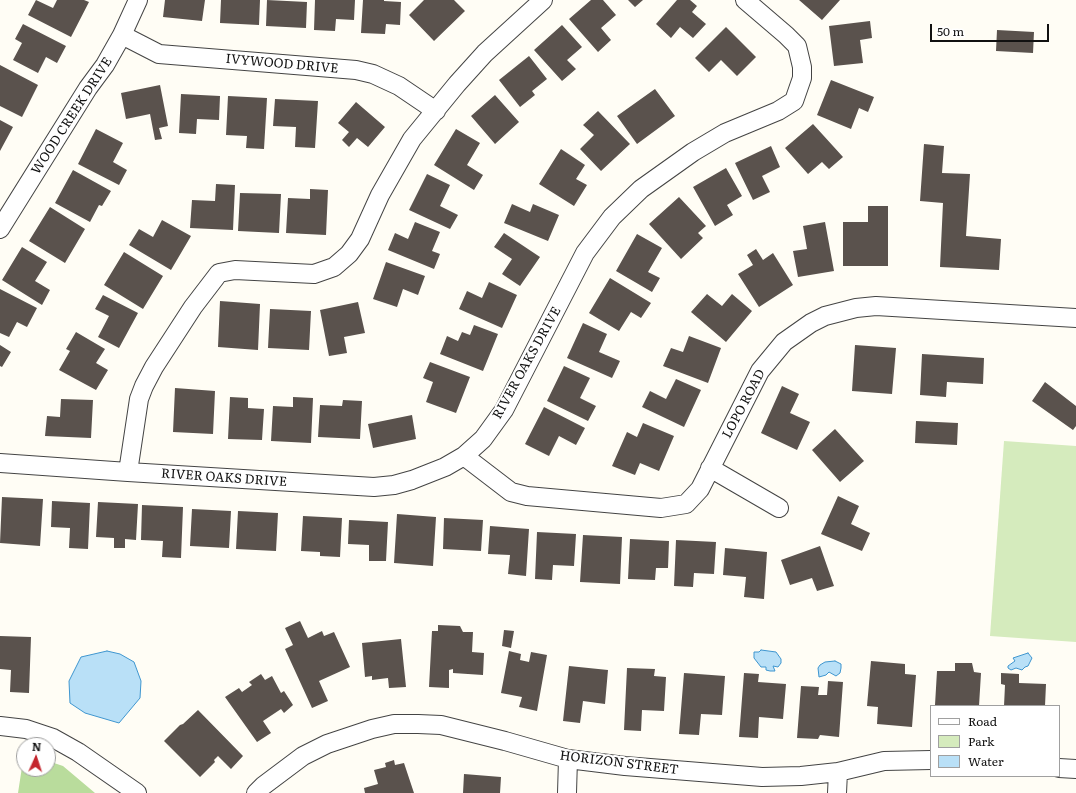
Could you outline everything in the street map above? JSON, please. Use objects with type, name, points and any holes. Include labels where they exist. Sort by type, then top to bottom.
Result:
[{"type":"street","name":"WOOD CREEK DRIVE","points":[[0,229],[88,88],[105,65],[122,35],[138,0]]},
{"type":"street","points":[[128,472],[139,399],[144,386],[154,367],[192,307],[218,273],[235,270],[314,274],[334,267],[348,254],[360,239],[380,195],[412,139],[457,84],[485,53],[543,0]]},
{"type":"street","name":"RIVER OAKS DRIVE","points":[[0,463],[374,487],[394,485],[412,480],[445,467],[464,456],[483,439],[504,410],[585,253],[612,217],[641,189],[693,152],[725,133],[778,111],[794,101],[802,78],[802,67],[796,46],[786,35],[745,0]]},
{"type":"street","name":"IVYWOOD DRIVE","points":[[122,35],[159,54],[356,70],[373,74],[399,86],[436,111]]},
{"type":"street","name":"LOPO ROAD","points":[[464,456],[511,492],[526,496],[661,508],[686,504],[700,489],[760,371],[784,342],[811,323],[824,316],[856,308],[876,306],[1076,318]]},
{"type":"street","points":[[710,468],[779,508]]},
{"type":"street","name":"HORIZON STREET","points":[[256,793],[303,756],[327,744],[372,728],[394,724],[441,725],[568,759],[625,766],[762,777],[801,776],[838,772],[884,761],[930,760]]},
{"type":"street","points":[[0,726],[26,729],[53,738],[78,752],[137,793]]},
{"type":"street","points":[[567,793],[568,759]]},
{"type":"street","points":[[1060,768],[1076,769]]},
{"type":"street","points":[[837,793],[838,772]]},
{"type":"green space","points":[[1004,441],[1076,446],[1076,642],[990,636]]},
{"type":"green space","points":[[56,764],[63,766],[95,793],[18,793],[20,777],[56,777]]},
{"type":"water","points":[[761,650],[776,652],[781,659],[781,663],[778,667],[773,666],[775,671],[766,670],[766,667],[761,667],[754,658],[754,652],[759,652]]},
{"type":"water","points":[[107,651],[120,654],[134,662],[141,681],[140,698],[119,723],[85,713],[70,703],[69,681],[81,657]]},
{"type":"water","points":[[1028,653],[1032,658],[1028,666],[1022,670],[1016,668],[1011,670],[1008,668],[1008,666],[1015,661],[1013,658]]},
{"type":"water","points":[[835,661],[841,664],[840,673],[836,676],[829,672],[826,675],[819,677],[818,668],[820,665],[825,662]]},
{"type":"building","points":[[36,0],[53,8],[57,0],[84,0],[89,2],[71,37],[28,15]]},
{"type":"building","points":[[165,0],[205,0],[202,21],[163,17]]},
{"type":"building","points":[[221,0],[260,0],[259,25],[220,23]]},
{"type":"building","points":[[267,0],[307,2],[306,28],[266,26]]},
{"type":"building","points":[[315,0],[355,0],[354,20],[336,19],[335,31],[314,30]]},
{"type":"building","points":[[363,0],[401,2],[400,25],[386,24],[385,34],[361,33]]},
{"type":"building","points":[[424,0],[454,0],[465,11],[434,41],[409,15]]},
{"type":"building","points":[[591,0],[603,0],[616,15],[601,28],[611,40],[598,52],[569,19]]},
{"type":"building","points":[[628,0],[643,0],[635,7]]},
{"type":"building","points":[[677,0],[690,0],[697,6],[692,12],[706,24],[693,38],[680,27],[671,38],[656,24]]},
{"type":"building","points":[[799,0],[840,0],[822,20]]},
{"type":"building","points":[[870,21],[872,38],[860,40],[863,63],[834,66],[829,26]]},
{"type":"building","points":[[23,24],[66,46],[57,63],[46,57],[38,73],[13,60],[22,43],[15,39]]},
{"type":"building","points":[[562,25],[582,47],[567,60],[576,69],[562,81],[534,50]]},
{"type":"building","points":[[726,27],[756,57],[737,76],[721,60],[709,72],[695,58]]},
{"type":"building","points":[[997,30],[1034,32],[1033,53],[996,51]]},
{"type":"building","points":[[529,56],[547,79],[532,91],[535,95],[520,107],[499,80]]},
{"type":"building","points":[[0,65],[38,85],[22,117],[0,106]]},
{"type":"building","points":[[831,80],[874,97],[868,112],[859,108],[851,129],[817,115]]},
{"type":"building","points":[[160,85],[168,126],[159,128],[162,139],[155,140],[150,114],[126,119],[121,93]]},
{"type":"building","points":[[655,89],[675,116],[637,144],[617,116]]},
{"type":"building","points":[[181,94],[220,96],[219,120],[197,119],[196,134],[179,133]]},
{"type":"building","points":[[495,95],[519,122],[495,144],[471,116]]},
{"type":"building","points":[[228,96],[267,98],[264,149],[246,148],[247,136],[226,135]]},
{"type":"building","points":[[275,99],[318,101],[315,148],[295,147],[296,127],[273,126]]},
{"type":"building","points":[[356,102],[385,127],[368,147],[357,138],[349,147],[342,140],[349,132],[338,123]]},
{"type":"building","points":[[598,111],[630,144],[601,171],[580,149],[594,135],[583,125]]},
{"type":"building","points":[[0,120],[13,127],[0,151]]},
{"type":"building","points":[[813,124],[843,157],[829,169],[822,162],[808,174],[785,148]]},
{"type":"building","points":[[96,129],[123,143],[113,162],[127,170],[119,185],[78,164]]},
{"type":"building","points":[[456,129],[480,143],[467,165],[483,175],[474,190],[434,165]]},
{"type":"building","points":[[924,144],[944,146],[942,173],[970,174],[966,236],[1001,239],[999,270],[940,267],[943,203],[920,201]]},
{"type":"building","points":[[771,146],[780,167],[762,176],[770,192],[753,200],[735,163]]},
{"type":"building","points":[[561,149],[585,165],[576,179],[587,185],[574,206],[539,184]]},
{"type":"building","points":[[726,168],[742,196],[727,205],[733,215],[715,226],[693,187]]},
{"type":"building","points":[[73,170],[111,191],[102,206],[99,205],[90,222],[55,203]]},
{"type":"building","points":[[427,174],[450,185],[440,206],[458,215],[450,229],[409,210]]},
{"type":"building","points":[[216,184],[235,185],[233,230],[190,228],[192,200],[215,201]]},
{"type":"building","points":[[310,189],[328,190],[326,235],[286,233],[288,198],[310,199]]},
{"type":"building","points":[[240,193],[281,194],[279,233],[238,231]]},
{"type":"building","points":[[679,197],[706,226],[698,233],[703,238],[681,259],[649,224]]},
{"type":"building","points":[[512,204],[530,212],[533,204],[559,215],[548,241],[504,223]]},
{"type":"building","points":[[868,206],[888,206],[888,266],[843,266],[843,222],[868,222]]},
{"type":"building","points":[[50,207],[85,229],[65,263],[29,241]]},
{"type":"building","points":[[162,220],[191,236],[171,270],[129,245],[139,229],[153,237]]},
{"type":"building","points":[[415,222],[440,232],[432,251],[440,254],[434,269],[388,250],[395,233],[408,239]]},
{"type":"building","points":[[825,222],[834,271],[798,277],[793,251],[807,249],[803,226]]},
{"type":"building","points":[[504,233],[540,257],[520,286],[502,274],[512,259],[494,247]]},
{"type":"building","points":[[637,234],[662,248],[648,272],[660,278],[652,292],[616,271]]},
{"type":"building","points":[[22,247],[47,262],[35,281],[50,290],[42,305],[2,280]]},
{"type":"building","points":[[756,249],[763,260],[773,253],[793,285],[759,307],[738,274],[753,265],[747,255]]},
{"type":"building","points":[[124,252],[163,276],[143,309],[104,285]]},
{"type":"building","points":[[386,262],[425,276],[418,295],[403,289],[397,307],[373,299]]},
{"type":"building","points":[[610,278],[651,303],[641,318],[631,312],[619,331],[589,313]]},
{"type":"building","points":[[489,282],[517,295],[502,328],[459,309],[467,291],[482,298]]},
{"type":"building","points":[[0,289],[37,308],[27,327],[17,322],[9,337],[0,333]]},
{"type":"building","points":[[707,294],[722,306],[732,294],[752,311],[726,342],[691,312]]},
{"type":"building","points":[[103,295],[138,313],[119,348],[98,337],[109,316],[95,309]]},
{"type":"building","points":[[220,301],[260,304],[258,350],[218,347]]},
{"type":"building","points":[[358,302],[365,333],[344,337],[347,353],[329,356],[320,310]]},
{"type":"building","points":[[270,309],[311,311],[309,350],[268,348]]},
{"type":"building","points":[[583,323],[607,334],[599,352],[620,361],[612,378],[567,358]]},
{"type":"building","points":[[474,325],[498,334],[483,371],[440,354],[447,336],[458,341],[462,332],[470,335]]},
{"type":"building","points":[[76,332],[105,349],[96,363],[108,370],[96,390],[59,370],[70,351],[66,349]]},
{"type":"building","points":[[689,336],[721,348],[708,383],[663,366],[671,348],[683,352]]},
{"type":"building","points":[[0,345],[11,352],[2,367],[0,366]]},
{"type":"building","points":[[855,345],[896,348],[892,394],[852,391]]},
{"type":"building","points":[[922,354],[984,358],[983,384],[947,382],[946,397],[920,395]]},
{"type":"building","points":[[430,362],[470,377],[456,413],[426,402],[433,382],[423,378]]},
{"type":"building","points":[[564,366],[590,378],[580,398],[596,406],[588,421],[547,401]]},
{"type":"building","points":[[676,379],[701,390],[684,427],[642,407],[650,391],[666,399]]},
{"type":"building","points":[[1045,382],[1076,406],[1076,426],[1073,430],[1032,401]]},
{"type":"building","points":[[782,386],[799,394],[790,413],[810,422],[797,450],[761,433]]},
{"type":"building","points":[[175,388],[215,391],[213,434],[173,432]]},
{"type":"building","points":[[230,397],[248,398],[248,408],[264,409],[262,440],[228,439]]},
{"type":"building","points":[[293,397],[313,398],[311,443],[271,441],[273,406],[293,407]]},
{"type":"building","points":[[61,399],[93,400],[91,438],[45,436],[47,416],[60,417]]},
{"type":"building","points":[[343,400],[362,401],[360,439],[318,437],[320,405],[342,406]]},
{"type":"building","points":[[544,407],[585,428],[576,445],[559,436],[549,456],[525,444]]},
{"type":"building","points":[[412,415],[416,439],[373,448],[368,424]]},
{"type":"building","points":[[916,421],[958,423],[957,445],[915,443]]},
{"type":"building","points":[[643,423],[674,436],[659,471],[640,463],[635,475],[612,466],[627,432],[637,437]]},
{"type":"building","points":[[835,429],[864,461],[840,482],[812,450]]},
{"type":"building","points":[[838,496],[859,506],[851,524],[870,533],[862,551],[821,534]]},
{"type":"building","points":[[2,497],[43,499],[40,546],[0,543]]},
{"type":"building","points":[[52,501],[90,503],[88,549],[69,548],[70,528],[51,527]]},
{"type":"building","points":[[98,502],[138,504],[136,540],[125,539],[125,548],[114,548],[114,538],[96,537]]},
{"type":"building","points":[[142,505],[183,507],[181,558],[162,557],[163,541],[141,540]]},
{"type":"building","points":[[192,509],[231,511],[229,548],[190,546]]},
{"type":"building","points":[[238,511],[278,513],[276,551],[236,549]]},
{"type":"building","points":[[397,514],[436,517],[433,566],[394,563]]},
{"type":"building","points":[[303,516],[342,518],[340,557],[320,556],[320,552],[301,551]]},
{"type":"building","points":[[444,518],[483,520],[481,551],[443,549]]},
{"type":"building","points":[[349,520],[388,522],[386,561],[369,561],[369,545],[348,544]]},
{"type":"building","points":[[490,526],[529,529],[526,576],[508,574],[510,555],[488,554]]},
{"type":"building","points":[[537,532],[576,534],[574,566],[553,565],[552,580],[535,579]]},
{"type":"building","points":[[583,535],[622,537],[620,584],[580,582]]},
{"type":"building","points":[[630,539],[669,541],[668,568],[656,568],[655,580],[628,579]]},
{"type":"building","points":[[676,540],[716,542],[714,574],[694,573],[693,587],[674,586]]},
{"type":"building","points":[[820,546],[834,586],[817,591],[812,578],[790,585],[781,560]]},
{"type":"building","points":[[725,548],[767,552],[764,599],[744,597],[746,577],[723,575]]},
{"type":"building","points":[[300,621],[308,638],[322,631],[324,636],[334,632],[350,667],[319,681],[328,701],[312,708],[285,649],[293,645],[285,628]]},
{"type":"building","points":[[438,625],[460,626],[463,632],[473,632],[472,652],[484,653],[483,675],[453,673],[453,669],[449,670],[449,688],[429,687],[432,631],[438,631]]},
{"type":"building","points":[[504,630],[514,631],[511,648],[502,646]]},
{"type":"building","points":[[0,636],[31,637],[29,693],[10,692],[11,670],[0,669]]},
{"type":"building","points":[[401,639],[406,687],[389,688],[388,678],[372,680],[372,676],[365,677],[362,643]]},
{"type":"building","points":[[509,651],[521,654],[520,660],[529,662],[531,652],[547,655],[537,711],[519,707],[522,697],[501,693]]},
{"type":"building","points":[[871,661],[905,664],[905,674],[916,675],[912,727],[877,724],[878,707],[867,706]]},
{"type":"building","points":[[955,663],[972,663],[974,672],[981,673],[979,705],[935,705],[937,671],[955,671]]},
{"type":"building","points":[[569,666],[608,670],[605,704],[583,701],[580,723],[563,721]]},
{"type":"building","points":[[627,668],[655,669],[654,676],[666,677],[664,711],[642,710],[641,731],[624,730]]},
{"type":"building","points":[[684,673],[725,676],[722,715],[701,714],[699,735],[679,734]]},
{"type":"building","points":[[744,673],[759,674],[758,682],[786,684],[783,719],[759,717],[758,738],[739,737]]},
{"type":"building","points":[[1001,673],[1019,674],[1019,683],[1046,684],[1045,705],[1004,705],[1005,685],[1001,684]]},
{"type":"building","points":[[261,674],[265,680],[272,676],[281,693],[284,691],[293,705],[284,713],[281,709],[263,721],[271,733],[257,742],[225,697],[239,688],[242,692],[252,685],[249,682]]},
{"type":"building","points":[[828,681],[843,682],[839,737],[820,735],[818,739],[797,738],[801,686],[819,687],[818,695],[827,695]]},
{"type":"building","points":[[198,710],[243,756],[231,769],[218,756],[214,760],[215,762],[200,777],[164,741]]},
{"type":"building","points":[[394,760],[395,765],[404,763],[414,793],[365,793],[364,788],[378,784],[374,770],[386,767],[385,763]]},
{"type":"building","points":[[464,774],[501,777],[500,793],[463,793]]}]
